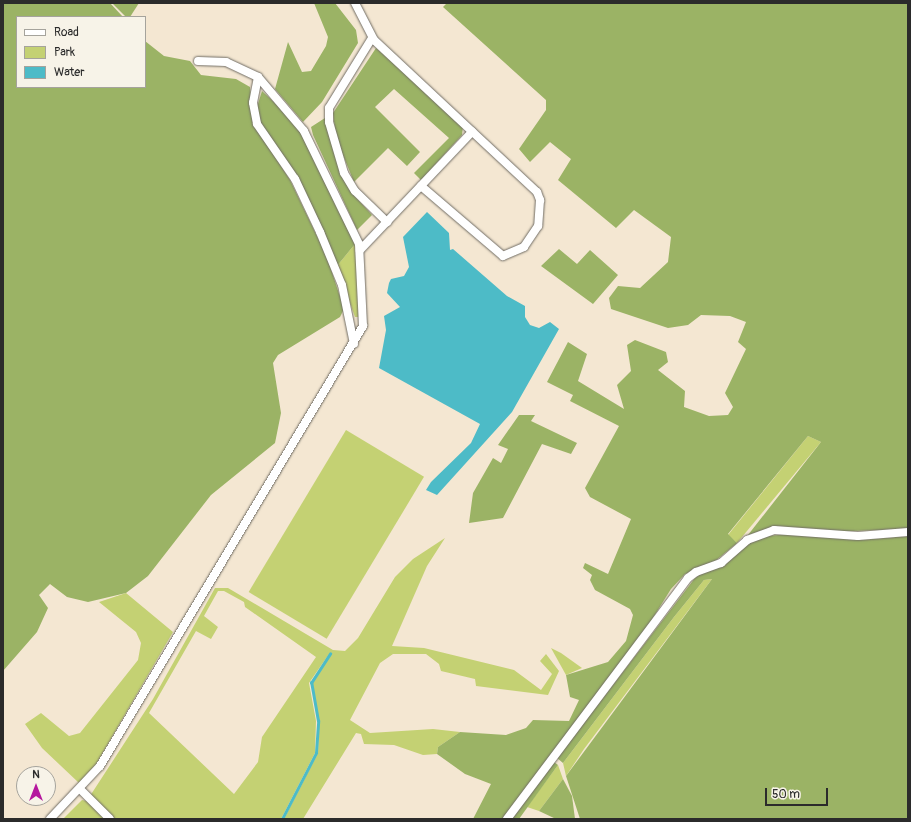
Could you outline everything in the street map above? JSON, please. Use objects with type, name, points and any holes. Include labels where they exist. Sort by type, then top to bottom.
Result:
[{"type":"street","points":[[355,3],[372,38],[536,192],[540,200],[538,226],[524,247],[512,255],[497,254],[421,186]]},
{"type":"street","points":[[372,38],[329,108],[330,122],[344,173],[355,191],[387,222]]},
{"type":"street","points":[[50,819],[80,789],[100,766],[289,447],[354,345],[365,313],[360,250],[353,226],[304,131],[258,77],[239,66],[198,61]]},
{"type":"street","points":[[258,77],[253,104],[257,124],[295,179],[332,259],[342,285],[354,345]]},
{"type":"street","points":[[360,250],[472,132]]},
{"type":"street","points":[[507,819],[688,578],[696,572],[721,563],[747,540],[774,530],[858,536],[908,532]]},
{"type":"street","points":[[80,789],[110,819]]},
{"type":"green space","points":[[3,3],[110,3],[122,16],[16,16],[16,88],[146,88],[146,42],[164,56],[190,61],[201,75],[236,79],[250,87],[253,123],[290,180],[327,257],[344,309],[340,317],[278,355],[273,363],[281,413],[275,443],[211,495],[148,576],[126,593],[88,602],[67,597],[50,584],[39,595],[48,608],[37,632],[3,671]]},
{"type":"green space","points":[[112,3],[139,3],[131,16],[125,16]]},
{"type":"green space","points":[[314,3],[335,3],[356,30],[358,43],[322,102],[303,122],[275,89],[288,42],[302,72],[311,71],[326,46],[328,37]]},
{"type":"green space","points":[[447,3],[908,3],[908,529],[825,532],[776,526],[748,535],[821,442],[808,436],[728,534],[737,543],[714,562],[685,574],[671,589],[636,645],[503,819],[473,819],[491,784],[465,774],[437,754],[438,747],[460,732],[506,735],[526,728],[533,720],[569,721],[579,700],[570,697],[566,675],[608,662],[626,641],[633,615],[630,609],[595,590],[590,580],[592,575],[583,568],[585,563],[608,574],[631,519],[590,497],[585,488],[619,426],[570,401],[573,395],[547,382],[568,342],[587,354],[578,381],[624,409],[617,385],[631,371],[627,345],[635,340],[666,352],[668,362],[658,370],[685,391],[684,407],[709,416],[728,415],[733,407],[725,393],[746,349],[738,342],[746,322],[730,316],[701,315],[688,325],[668,328],[611,309],[609,298],[618,286],[640,288],[668,262],[671,237],[634,210],[616,228],[558,180],[571,159],[550,142],[530,162],[519,149],[546,110],[546,100],[443,7]]},
{"type":"green space","points":[[376,48],[463,126],[462,135],[421,180],[414,173],[449,138],[394,89],[375,107],[420,152],[407,166],[388,148],[354,182],[336,138],[333,113]]},
{"type":"green space","points":[[262,91],[290,117],[306,141],[355,244],[337,266],[259,119],[257,107]]},
{"type":"green space","points":[[325,118],[340,172],[350,191],[372,215],[357,230],[313,135],[311,127]]},
{"type":"green space","points":[[355,244],[360,317],[355,317],[337,266]]},
{"type":"green space","points":[[559,249],[577,264],[590,250],[618,275],[593,304],[541,266]]},
{"type":"green space","points":[[519,415],[535,415],[531,421],[577,443],[571,454],[542,444],[503,518],[469,523],[473,493],[493,458],[501,463],[508,449],[498,445]]},
{"type":"green space","points":[[346,430],[424,477],[327,639],[249,592]]},
{"type":"green space","points":[[808,436],[821,442],[737,543],[728,535]]},
{"type":"green space","points":[[792,534],[861,540],[908,536],[908,819],[580,819],[566,776],[712,579],[704,580],[674,617],[563,763],[557,758],[695,578],[750,542],[765,536]]},
{"type":"green space","points":[[445,538],[427,566],[392,646],[424,648],[514,670],[541,690],[552,674],[540,661],[546,654],[559,671],[548,695],[476,686],[475,679],[441,671],[439,664],[426,654],[393,654],[380,663],[350,720],[370,733],[433,729],[460,732],[438,747],[437,754],[423,755],[394,745],[364,744],[361,734],[356,733],[303,819],[284,819],[318,753],[319,720],[312,683],[329,654],[309,683],[316,721],[315,753],[281,819],[113,819],[90,796],[153,699],[215,588],[228,588],[333,650],[345,651],[358,638],[395,577],[413,559]],"holes":[[[218,591],[224,591],[244,602],[245,607],[316,657],[262,737],[258,762],[234,794],[149,713],[196,631],[211,639],[218,627],[204,616]]]},
{"type":"green space","points":[[712,579],[584,749],[566,776],[563,763],[674,617],[704,580]]},
{"type":"green space","points":[[126,593],[173,632],[95,766],[79,783],[42,748],[25,724],[41,713],[69,736],[80,733],[138,660],[141,643],[136,632],[99,602]]},
{"type":"green space","points":[[551,648],[561,653],[582,668],[566,675]]},
{"type":"green space","points":[[554,762],[558,765],[519,819],[510,819]]},
{"type":"green space","points":[[558,765],[563,779],[539,811],[527,807]]},
{"type":"green space","points":[[563,779],[572,796],[575,819],[556,819],[539,811]]},
{"type":"green space","points":[[82,800],[87,801],[105,819],[63,819]]},
{"type":"water","points":[[427,212],[449,233],[450,250],[453,249],[507,296],[525,306],[525,317],[530,325],[539,328],[550,322],[559,329],[512,412],[437,495],[426,490],[431,482],[471,443],[480,424],[379,368],[386,330],[384,316],[400,307],[387,293],[389,283],[391,279],[404,276],[409,267],[403,237]]},
{"type":"waterway","points":[[282,819],[316,753],[318,721],[311,683],[330,654]]}]
